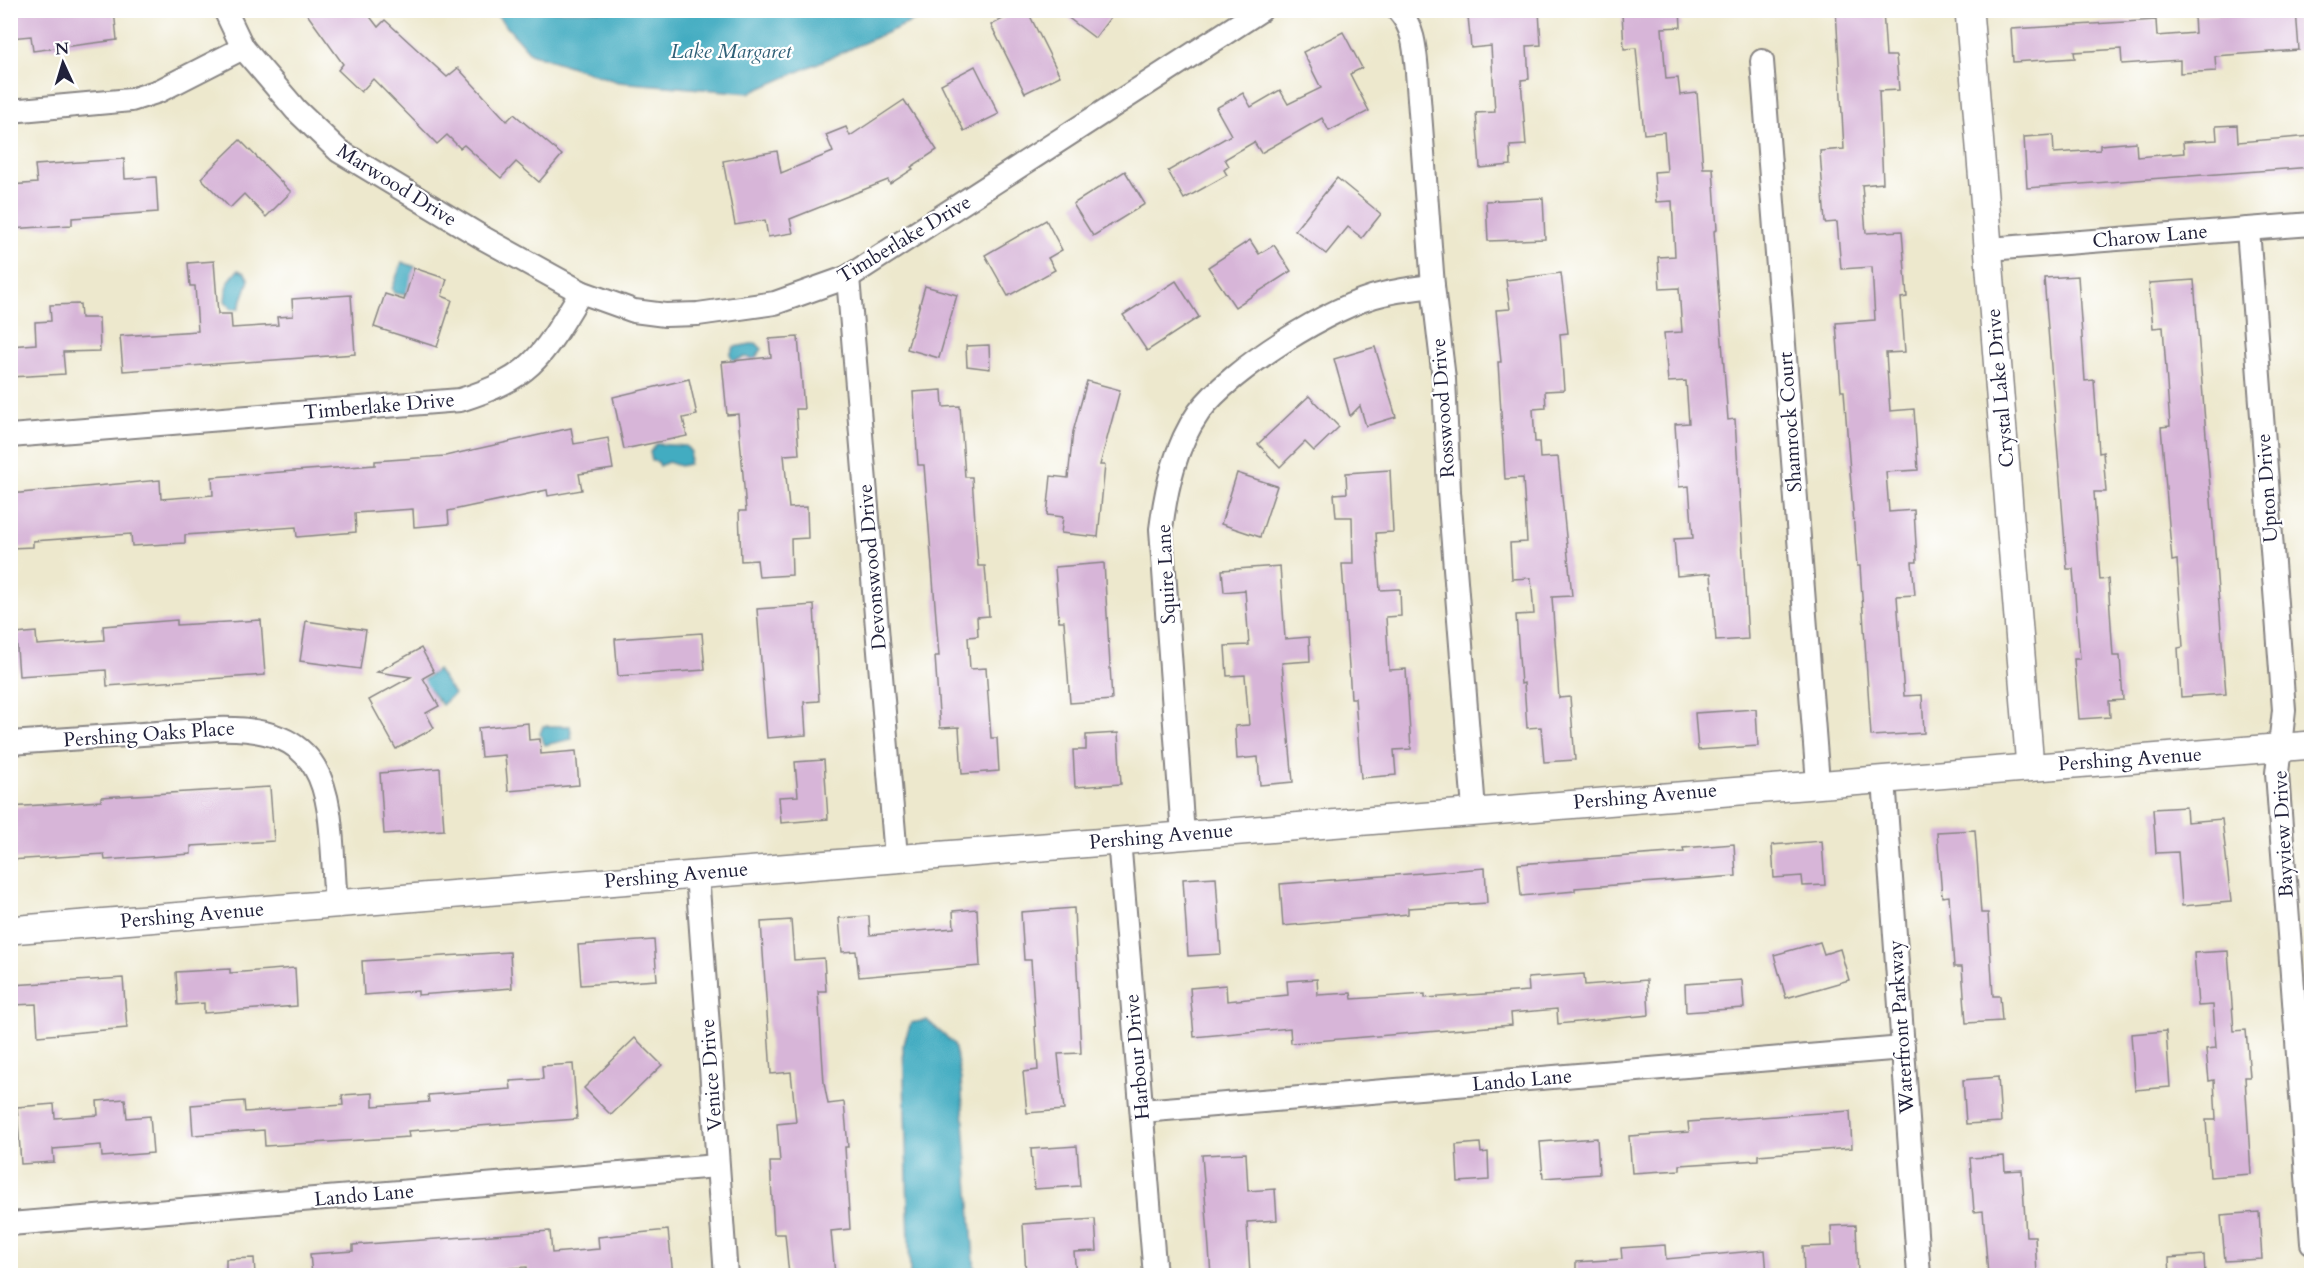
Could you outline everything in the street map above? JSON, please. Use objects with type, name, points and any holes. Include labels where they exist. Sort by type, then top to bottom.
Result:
[{"type":"street","name":"Marwood Drive","points":[[225,10],[243,48],[296,110],[339,151],[485,239],[581,292]]},
{"type":"street","name":"Timberlake Drive","points":[[10,436],[460,400],[495,389],[521,374],[547,349],[581,292],[634,311],[665,315],[698,314],[775,303],[848,277],[1261,10]]},
{"type":"street","name":"Rosswood Drive","points":[[1398,10],[1405,18],[1414,39],[1433,286],[1444,379],[1449,492],[1474,810]]},
{"type":"street","name":"Crystal Lake Drive","points":[[1970,10],[2030,766]]},
{"type":"street","points":[[10,111],[131,100],[159,91],[243,48]]},
{"type":"street","name":"Shamrock Court","points":[[1762,61],[1818,783]]},
{"type":"street","name":"Charow Lane","points":[[1989,249],[2312,224]]},
{"type":"street","name":"Upton Drive","points":[[2248,229],[2284,710],[2280,747]]},
{"type":"street","name":"Devonswood Drive","points":[[848,277],[896,857]]},
{"type":"street","name":"Squire Lane","points":[[1183,835],[1161,529],[1166,491],[1180,450],[1199,412],[1226,384],[1257,360],[1347,306],[1382,294],[1433,286]]},
{"type":"street","name":"Pershing Oaks Place","points":[[10,743],[216,729],[248,728],[274,734],[299,747],[316,768],[327,800],[336,904]]},
{"type":"street","name":"Pershing Avenue","points":[[10,930],[1474,810],[2312,745]]},
{"type":"street","name":"Bayview Drive","points":[[2280,747],[2277,773],[2312,1243]]},
{"type":"street","name":"Waterfront Parkway","points":[[1884,778],[1919,1275]]},
{"type":"street","name":"Harbour Drive","points":[[1119,839],[1155,1275]]},
{"type":"street","name":"Venice Drive","points":[[697,874],[726,1275]]},
{"type":"street","name":"Lando Lane","points":[[1142,1111],[1903,1048]]},
{"type":"street","name":"Lando Lane","points":[[10,1224],[717,1166]]},
{"type":"water","name":"Lake Margaret","points":[[493,11],[936,11],[750,93],[618,82],[530,53]]},
{"type":"water","points":[[402,262],[415,267],[406,295],[394,293],[392,289]]},
{"type":"water","points":[[238,270],[245,273],[249,280],[239,308],[232,309],[225,301],[227,287]]},
{"type":"water","points":[[756,343],[762,349],[755,359],[745,357],[733,361],[730,355],[734,347]]},
{"type":"water","points":[[656,444],[686,446],[691,452],[689,464],[680,466],[668,462],[660,466],[658,462],[652,461],[650,452]]},
{"type":"water","points":[[437,670],[454,694],[442,705],[422,681]]},
{"type":"water","points":[[543,726],[570,726],[572,739],[545,745],[540,734]]},
{"type":"water","points":[[927,1020],[954,1044],[961,1080],[975,1275],[910,1275],[903,1045],[911,1023]]},
{"type":"building","points":[[10,10],[114,10],[117,40],[33,51],[31,36],[10,38]]},
{"type":"building","points":[[304,10],[365,10],[378,27],[385,20],[447,77],[458,68],[507,121],[514,114],[562,155],[539,182],[516,162],[501,178],[464,145],[460,148],[447,135],[437,144],[373,79],[361,92],[338,70],[343,64]]},
{"type":"building","points":[[1020,10],[1027,10],[1060,76],[1025,93],[991,25]]},
{"type":"building","points":[[1058,10],[1116,10],[1095,38]]},
{"type":"building","points":[[1636,10],[1680,10],[1681,27],[1662,28],[1666,79],[1678,78],[1680,95],[1697,93],[1703,168],[1713,168],[1717,230],[1714,231],[1721,329],[1728,420],[1735,419],[1748,639],[1716,641],[1711,573],[1677,576],[1674,539],[1693,538],[1689,486],[1679,487],[1675,424],[1689,423],[1686,381],[1668,382],[1664,333],[1682,332],[1679,288],[1660,289],[1658,257],[1675,256],[1672,201],[1656,202],[1654,172],[1667,171],[1664,132],[1644,134],[1636,48],[1624,49],[1622,13]]},
{"type":"building","points":[[1836,10],[1883,10],[1886,56],[1896,56],[1899,90],[1879,91],[1883,183],[1862,185],[1866,233],[1902,231],[1907,297],[1901,298],[1905,352],[1886,353],[1890,411],[1914,409],[1918,470],[1886,472],[1889,512],[1914,510],[1917,562],[1912,562],[1915,595],[1897,596],[1904,696],[1922,695],[1924,733],[1871,736],[1860,566],[1857,566],[1844,391],[1841,391],[1836,323],[1875,320],[1872,267],[1841,269],[1837,222],[1825,223],[1820,151],[1844,149]]},
{"type":"building","points":[[2243,10],[2296,10],[2299,50],[2215,56],[2216,71],[2180,73],[2180,60],[2122,64],[2121,49],[2074,52],[2075,58],[2013,62],[2011,29],[2156,20],[2157,36],[2195,33],[2194,16],[2244,13]]},
{"type":"building","points":[[1539,11],[1541,45],[1527,46],[1529,79],[1521,80],[1526,145],[1510,146],[1511,165],[1480,168],[1476,113],[1495,112],[1491,46],[1471,48],[1468,16]]},
{"type":"building","points":[[1343,32],[1362,68],[1350,74],[1369,111],[1329,131],[1322,118],[1261,153],[1254,142],[1225,159],[1229,166],[1224,170],[1227,175],[1184,199],[1168,171],[1231,135],[1216,108],[1243,93],[1251,107],[1280,90],[1288,104],[1321,88],[1303,52]]},
{"type":"building","points":[[975,66],[999,114],[964,131],[941,84]]},
{"type":"building","points":[[904,100],[937,150],[911,167],[913,169],[890,184],[888,180],[790,219],[793,233],[768,237],[765,220],[735,225],[723,161],[777,151],[781,173],[833,152],[826,135],[846,127],[850,136]]},
{"type":"building","points":[[2237,125],[2238,142],[2312,136],[2312,167],[2027,188],[2024,137],[2053,135],[2054,153],[2100,150],[2100,145],[2136,142],[2137,157],[2184,153],[2183,142],[2217,140],[2216,126]]},
{"type":"building","points":[[240,140],[291,192],[266,217],[244,194],[230,208],[201,178]]},
{"type":"building","points":[[124,159],[125,179],[156,177],[158,212],[72,218],[72,225],[10,229],[10,185],[37,183],[35,165]]},
{"type":"building","points":[[1125,171],[1145,204],[1093,236],[1073,204]]},
{"type":"building","points":[[1337,178],[1381,214],[1362,238],[1348,227],[1326,254],[1295,230]]},
{"type":"building","points":[[1543,198],[1545,239],[1488,241],[1486,201]]},
{"type":"building","points":[[1046,220],[1062,250],[1048,258],[1055,270],[1008,296],[985,255]]},
{"type":"building","points":[[1250,240],[1259,254],[1274,245],[1291,271],[1235,307],[1208,267]]},
{"type":"building","points":[[214,261],[218,314],[231,314],[232,328],[278,325],[277,317],[293,316],[292,299],[351,295],[355,354],[123,371],[120,336],[198,331],[195,286],[190,286],[188,263]]},
{"type":"building","points":[[414,268],[447,279],[442,296],[452,300],[437,347],[374,327],[385,294],[404,300]]},
{"type":"building","points":[[1561,273],[1568,333],[1560,334],[1564,390],[1545,391],[1546,408],[1533,409],[1535,442],[1539,442],[1540,458],[1558,457],[1572,596],[1552,597],[1559,698],[1570,697],[1575,760],[1544,762],[1541,727],[1527,728],[1524,683],[1521,684],[1516,615],[1534,614],[1531,578],[1512,579],[1510,543],[1527,542],[1523,478],[1505,479],[1498,362],[1501,362],[1496,310],[1510,309],[1506,280]]},
{"type":"building","points":[[2078,276],[2085,381],[2094,380],[2099,453],[2103,452],[2106,492],[2094,492],[2100,580],[2108,579],[2113,656],[2120,656],[2123,700],[2109,701],[2110,717],[2079,719],[2074,659],[2080,659],[2073,569],[2067,569],[2044,278]]},
{"type":"building","points":[[2194,280],[2226,694],[2181,697],[2178,648],[2183,647],[2177,560],[2172,561],[2161,427],[2170,426],[2163,327],[2153,328],[2149,283]]},
{"type":"building","points":[[1176,281],[1199,317],[1147,351],[1123,315]]},
{"type":"building","points":[[925,286],[957,295],[939,358],[907,349]]},
{"type":"building","points":[[80,304],[81,318],[99,318],[100,351],[63,352],[65,374],[10,377],[10,346],[36,344],[35,322],[51,321],[50,305]]},
{"type":"building","points":[[798,337],[804,409],[796,409],[799,454],[784,455],[789,508],[807,507],[808,538],[791,539],[792,575],[759,577],[757,560],[741,561],[739,511],[746,511],[738,414],[727,415],[722,362],[771,357],[769,339]]},
{"type":"building","points":[[989,345],[990,369],[967,366],[966,346]]},
{"type":"building","points":[[1375,347],[1396,417],[1366,426],[1360,406],[1350,416],[1334,359]]},
{"type":"building","points":[[689,379],[697,415],[683,418],[687,436],[624,449],[613,397]]},
{"type":"building","points":[[1087,381],[1120,390],[1100,465],[1105,465],[1098,537],[1061,533],[1063,517],[1047,515],[1051,476],[1068,478],[1073,432]]},
{"type":"building","points":[[942,390],[943,407],[960,406],[965,477],[972,477],[978,566],[985,566],[989,616],[977,617],[978,636],[968,637],[970,669],[986,668],[991,738],[997,738],[999,771],[962,774],[959,727],[940,728],[935,656],[939,656],[924,465],[918,465],[913,392]]},
{"type":"building","points":[[1309,396],[1339,427],[1314,451],[1305,442],[1280,467],[1258,444]]},
{"type":"building","points":[[571,428],[574,444],[608,438],[613,469],[579,474],[582,490],[548,496],[547,490],[448,511],[449,524],[414,527],[413,509],[355,513],[356,532],[297,537],[296,527],[185,535],[185,543],[132,546],[131,534],[33,541],[33,547],[10,548],[10,494],[160,480],[161,499],[213,495],[212,477],[375,465],[375,461],[445,456]]},
{"type":"building","points":[[1390,470],[1393,532],[1376,533],[1380,590],[1400,589],[1401,616],[1386,617],[1389,670],[1406,669],[1411,749],[1394,750],[1396,775],[1361,778],[1355,698],[1351,698],[1342,564],[1353,564],[1352,517],[1336,517],[1334,494],[1347,493],[1346,473]]},
{"type":"building","points":[[1237,473],[1277,486],[1260,537],[1221,524]]},
{"type":"building","points":[[1104,563],[1112,700],[1070,703],[1064,621],[1059,621],[1055,567]]},
{"type":"building","points":[[1280,566],[1285,639],[1309,637],[1310,661],[1282,663],[1293,782],[1260,785],[1258,757],[1237,759],[1235,726],[1249,725],[1245,675],[1227,676],[1225,646],[1249,645],[1245,590],[1224,592],[1222,570]]},
{"type":"building","points":[[814,605],[819,701],[804,702],[806,735],[767,738],[757,609]]},
{"type":"building","points":[[177,620],[177,625],[261,620],[265,675],[107,686],[106,670],[19,676],[16,634],[36,632],[37,645],[104,640],[103,626]]},
{"type":"building","points":[[306,621],[366,630],[360,669],[300,661]]},
{"type":"building","points":[[702,633],[705,670],[618,676],[615,639]]},
{"type":"building","points":[[421,648],[434,672],[423,678],[439,706],[426,713],[434,728],[396,749],[369,700],[411,677],[377,672]]},
{"type":"building","points":[[1756,709],[1758,746],[1698,750],[1695,713]]},
{"type":"building","points":[[528,723],[529,740],[540,739],[541,754],[576,751],[579,785],[508,791],[505,755],[481,757],[478,728]]},
{"type":"building","points":[[1118,733],[1121,784],[1075,787],[1073,750],[1086,750],[1086,735]]},
{"type":"building","points":[[824,760],[828,819],[781,823],[779,797],[798,796],[795,762]]},
{"type":"building","points":[[440,768],[444,830],[384,834],[380,773]]},
{"type":"building","points":[[270,787],[274,841],[191,846],[191,854],[105,860],[104,854],[10,860],[10,807],[101,801],[101,797]]},
{"type":"building","points":[[2186,807],[2187,822],[2222,819],[2231,902],[2182,906],[2178,852],[2156,853],[2153,809]]},
{"type":"building","points":[[1975,830],[1981,913],[1988,913],[1993,996],[2000,996],[2002,1021],[1966,1023],[1962,967],[1954,967],[1949,896],[1942,897],[1937,832]]},
{"type":"building","points":[[1822,841],[1825,885],[1803,886],[1802,876],[1774,878],[1772,845]]},
{"type":"building","points":[[1734,844],[1736,876],[1575,888],[1575,891],[1521,896],[1518,864],[1684,852],[1683,848]]},
{"type":"building","points":[[1485,868],[1487,903],[1408,908],[1408,914],[1283,926],[1280,884]]},
{"type":"building","points":[[1216,877],[1221,954],[1188,956],[1183,879]]},
{"type":"building","points":[[1074,908],[1081,1053],[1058,1054],[1064,1110],[1027,1113],[1023,1072],[1038,1070],[1031,960],[1024,960],[1021,912]]},
{"type":"building","points":[[977,909],[980,966],[859,977],[856,951],[842,952],[839,918],[869,916],[870,935],[954,928],[953,911]]},
{"type":"building","points":[[791,920],[794,960],[824,958],[826,991],[818,991],[824,1083],[828,1104],[844,1102],[848,1147],[845,1147],[850,1229],[831,1231],[835,1275],[789,1275],[785,1234],[774,1234],[770,1162],[780,1162],[777,1124],[796,1122],[791,1072],[771,1074],[761,922]]},
{"type":"building","points":[[654,940],[657,980],[581,985],[578,945]]},
{"type":"building","points":[[1820,942],[1824,954],[1840,949],[1849,980],[1786,998],[1774,955]]},
{"type":"building","points":[[2228,951],[2234,1031],[2246,1030],[2250,1077],[2245,1077],[2251,1174],[2210,1177],[2206,1120],[2216,1120],[2214,1080],[2209,1081],[2206,1049],[2216,1048],[2213,1005],[2198,1006],[2194,953]]},
{"type":"building","points":[[510,952],[512,988],[418,995],[418,991],[364,995],[362,961]]},
{"type":"building","points":[[295,968],[297,1006],[204,1013],[204,1003],[178,1005],[176,972],[230,969],[230,973]]},
{"type":"building","points":[[1584,974],[1585,985],[1647,980],[1649,1015],[1558,1024],[1557,1009],[1511,1013],[1512,1025],[1291,1043],[1290,1028],[1194,1037],[1190,988],[1226,985],[1227,1001],[1288,995],[1287,981],[1317,979],[1318,995],[1351,993],[1352,999],[1425,994],[1425,998],[1529,991],[1528,978]]},
{"type":"building","points":[[123,978],[127,1028],[38,1036],[36,1004],[13,1005],[12,985]]},
{"type":"building","points":[[1742,980],[1744,1008],[1686,1012],[1685,984]]},
{"type":"building","points":[[2166,1031],[2170,1087],[2135,1090],[2131,1034]]},
{"type":"building","points":[[635,1038],[662,1065],[611,1115],[584,1088]]},
{"type":"building","points":[[573,1064],[577,1119],[408,1131],[409,1137],[265,1146],[264,1130],[193,1135],[191,1105],[244,1101],[245,1112],[343,1105],[342,1095],[373,1093],[373,1106],[429,1102],[428,1095],[511,1089],[510,1081],[543,1079],[542,1066]]},
{"type":"building","points":[[1998,1077],[2001,1122],[1966,1124],[1963,1080]]},
{"type":"building","points":[[125,1099],[127,1118],[150,1116],[153,1153],[102,1157],[101,1145],[53,1149],[54,1162],[21,1164],[17,1107],[54,1104],[55,1118],[98,1115],[97,1101]]},
{"type":"building","points":[[1850,1111],[1852,1148],[1758,1155],[1758,1160],[1680,1165],[1680,1170],[1632,1173],[1629,1136],[1689,1132],[1688,1122]]},
{"type":"building","points":[[1597,1138],[1599,1174],[1543,1178],[1540,1142]]},
{"type":"building","points":[[1480,1143],[1481,1153],[1488,1152],[1489,1180],[1458,1182],[1456,1145]]},
{"type":"building","points":[[1077,1146],[1080,1186],[1034,1189],[1031,1149]]},
{"type":"building","points":[[1246,1153],[1248,1191],[1275,1189],[1277,1220],[1247,1222],[1250,1275],[1211,1275],[1202,1155]]},
{"type":"building","points":[[2004,1156],[2005,1171],[2022,1170],[2026,1236],[2035,1236],[2037,1275],[1988,1275],[1983,1211],[1974,1212],[1970,1158]]},
{"type":"building","points":[[2259,1212],[2262,1259],[2225,1261],[2221,1215]]},
{"type":"building","points":[[1095,1219],[1097,1251],[1074,1252],[1076,1275],[1026,1275],[1023,1224]]},
{"type":"building","points":[[1856,1225],[1858,1275],[1804,1275],[1803,1247],[1832,1246],[1831,1226]]},
{"type":"building","points":[[668,1230],[673,1275],[528,1275],[527,1267],[487,1270],[488,1275],[312,1275],[310,1254],[353,1251],[353,1245],[550,1231],[552,1253],[599,1249],[598,1237]]},
{"type":"building","points":[[1665,1245],[1666,1259],[1765,1250],[1767,1275],[1576,1275],[1576,1262],[1622,1259],[1621,1248]]},
{"type":"building","points":[[2204,1255],[2205,1275],[2170,1275],[2169,1258]]},
{"type":"building","points":[[254,1258],[255,1275],[226,1275],[226,1259]]}]
